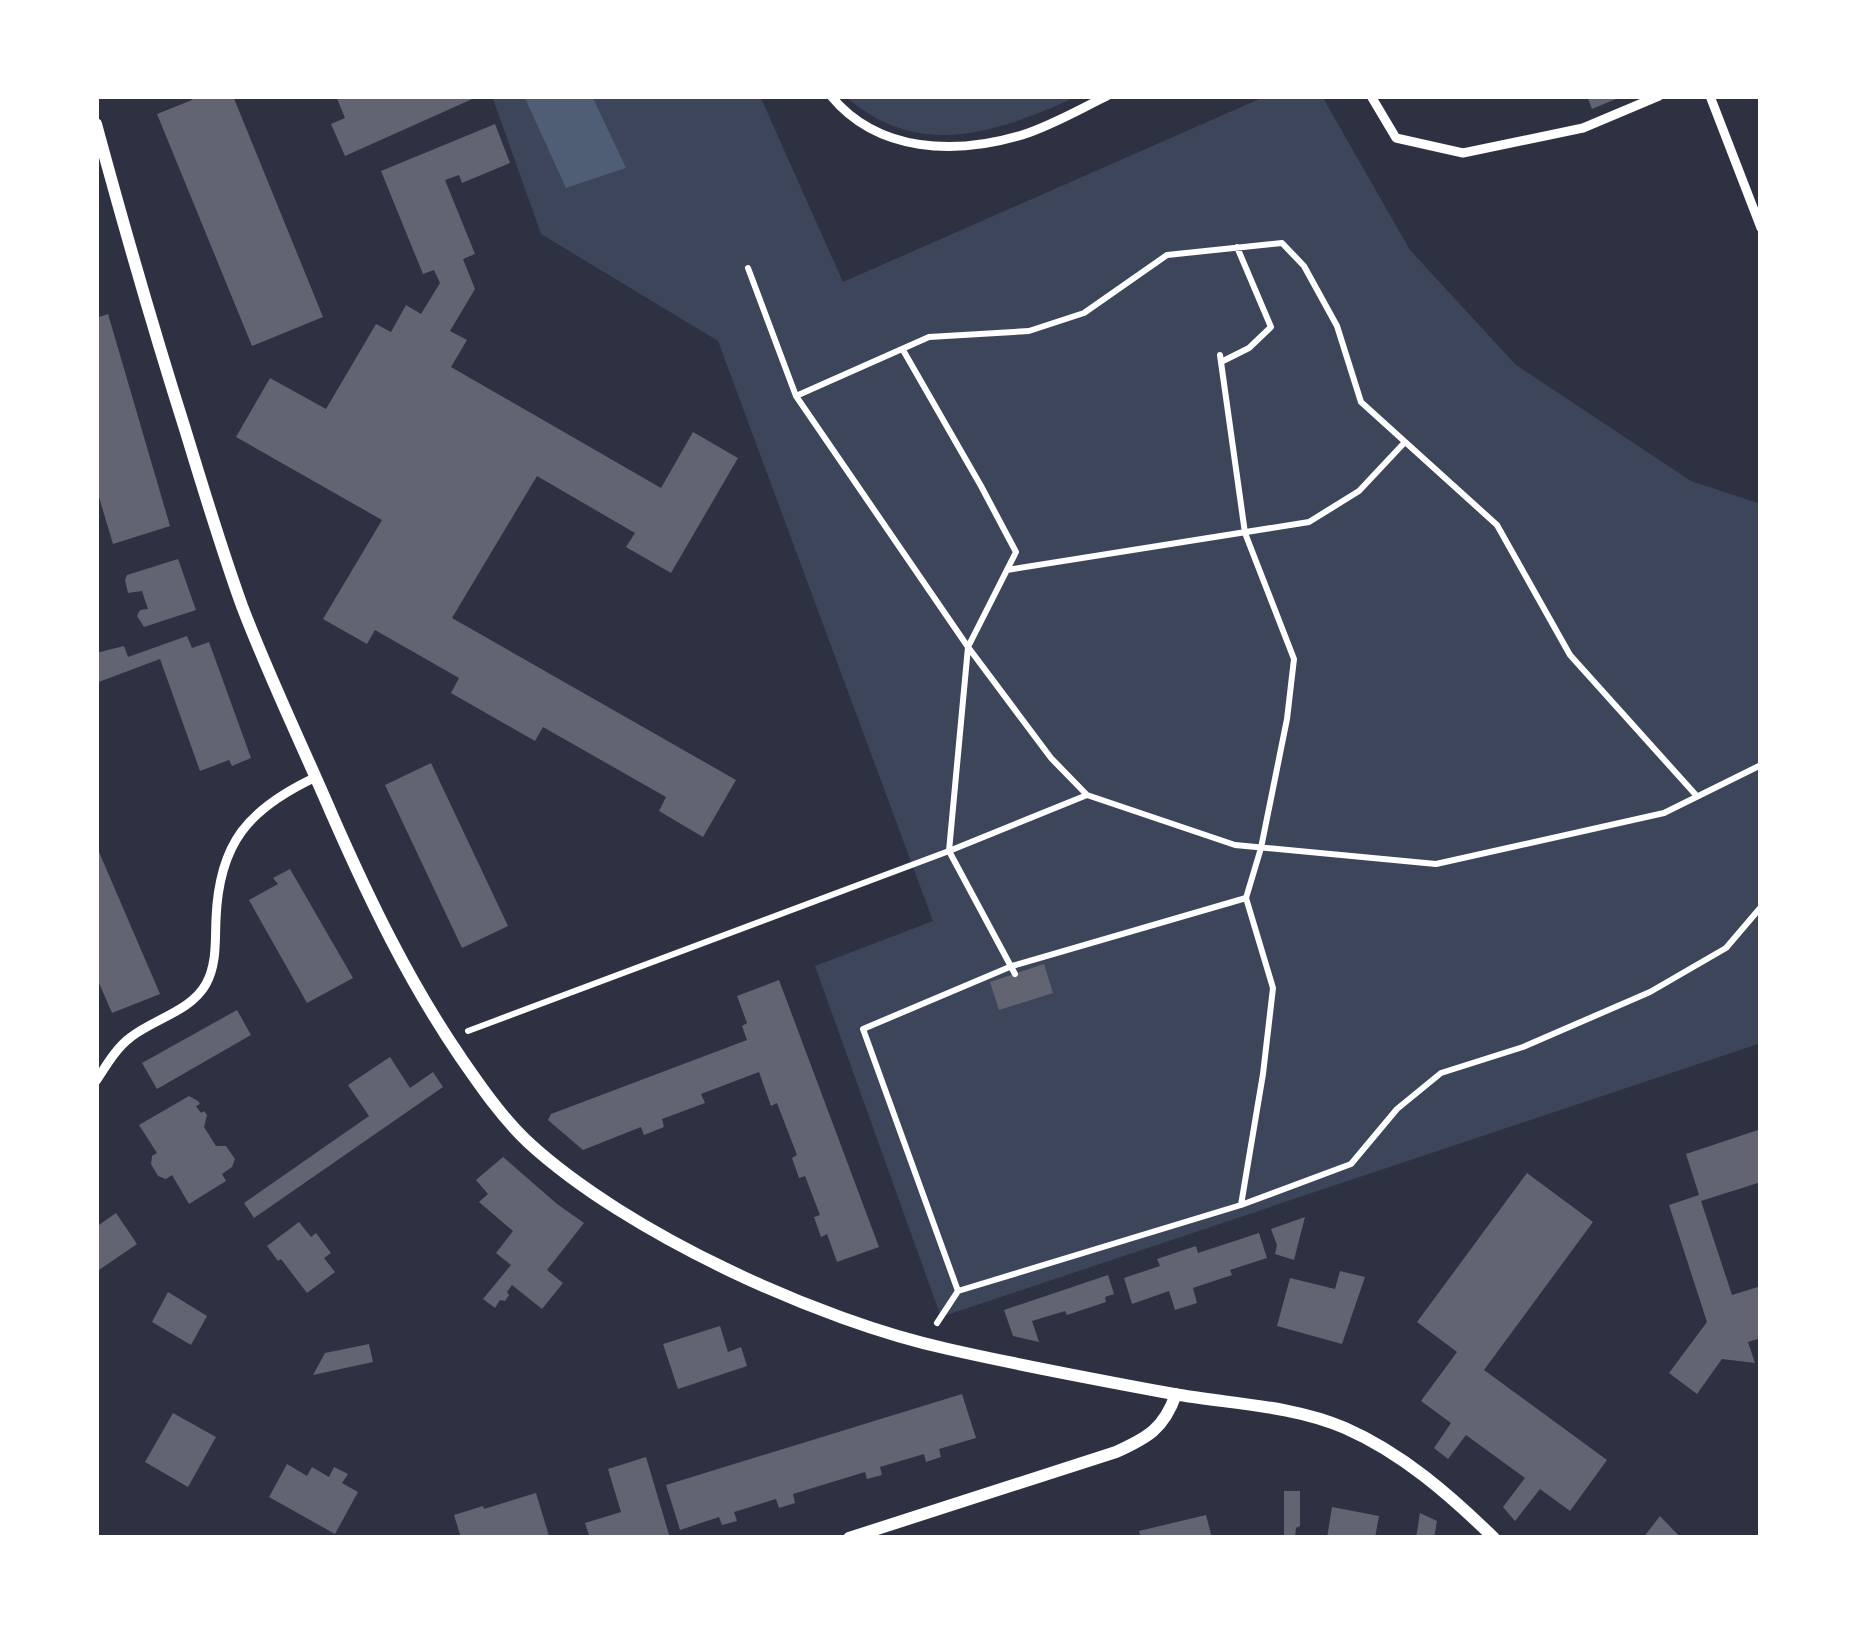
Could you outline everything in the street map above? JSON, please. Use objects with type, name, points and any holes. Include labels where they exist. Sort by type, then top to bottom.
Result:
[{"type":"street","points":[[96,124],[133,263],[242,607],[372,905],[428,1011],[482,1088],[528,1142],[646,1225],[751,1279],[841,1317],[925,1343],[1292,1413],[1343,1427],[1404,1461],[1494,1538]]},
{"type":"street","points":[[849,1538],[1116,1452],[1145,1439],[1165,1418],[1176,1394]]},
{"type":"lane","points":[[831,96],[857,122],[894,139],[940,149],[1025,134],[1108,96]]},
{"type":"lane","points":[[1371,96],[1396,138],[1463,153],[1583,128],[1659,96]]},
{"type":"lane","points":[[1710,96],[1761,229]]},
{"type":"lane","points":[[96,1081],[129,1038],[193,1000],[206,983],[214,958],[217,887],[233,844],[267,803],[316,777]]},
{"type":"path","points":[[796,396],[929,337],[1029,331],[1084,313],[1167,255],[1282,243],[1304,266],[1337,326],[1361,403],[1497,525],[1570,655],[1696,795]]},
{"type":"path","points":[[1237,247],[1271,327],[1249,348],[1220,359],[1245,532],[1294,659],[1262,848],[1246,898],[1273,988],[1241,1205]]},
{"type":"path","points":[[748,268],[796,396],[968,647],[1051,758],[1087,795],[1235,845],[1436,864],[1664,813],[1761,764]]},
{"type":"path","points":[[903,350],[1016,552],[968,647],[950,851],[1014,970]]},
{"type":"path","points":[[1007,571],[1309,522],[1359,491],[1405,442]]},
{"type":"path","points":[[448,1039],[1087,795]]},
{"type":"path","points":[[958,1291],[863,1029],[1014,970],[1246,898]]},
{"type":"path","points":[[925,1343],[958,1291],[1241,1205],[1352,1164],[1397,1109],[1441,1073],[1523,1047],[1650,992],[1726,948],[1761,907]]},
{"type":"shaded area","points":[[492,96],[760,96],[843,282],[1266,96],[1322,96],[1410,250],[1516,365],[1691,481],[1761,504],[1761,1043],[941,1317],[815,966],[933,921],[718,341],[541,234]]},
{"type":"shaded area","points":[[524,96],[592,96],[626,168],[566,188]]},
{"type":"shaded area","points":[[845,96],[1078,96],[989,129],[931,134],[902,129]]},
{"type":"building","points":[[191,96],[233,96],[323,317],[252,346],[157,114],[192,100]]},
{"type":"building","points":[[336,96],[479,96],[345,156],[331,124],[345,118]]},
{"type":"building","points":[[1587,96],[1623,96],[1592,109]]},
{"type":"building","points":[[495,124],[510,163],[462,183],[459,175],[445,180],[475,254],[463,259],[475,289],[450,331],[467,340],[451,367],[661,488],[693,432],[738,458],[671,573],[626,547],[635,533],[537,476],[452,618],[736,780],[703,837],[659,811],[666,797],[543,727],[535,741],[451,693],[459,678],[375,630],[367,644],[323,619],[382,520],[236,437],[270,378],[326,409],[376,324],[391,332],[406,305],[421,314],[440,283],[434,270],[423,274],[381,171]]},
{"type":"building","points":[[108,314],[170,526],[113,544],[96,487],[96,318]]},
{"type":"building","points":[[178,559],[196,610],[144,627],[137,616],[148,609],[142,591],[128,593],[127,575]]},
{"type":"building","points":[[187,636],[192,648],[209,642],[251,758],[200,771],[160,659],[96,683],[96,653],[124,646],[128,657]]},
{"type":"building","points":[[431,763],[508,926],[462,948],[385,785]]},
{"type":"building","points":[[96,845],[160,994],[112,1013],[96,976]]},
{"type":"building","points":[[290,869],[353,978],[307,1003],[249,900],[278,884],[273,878]]},
{"type":"building","points":[[1044,964],[1053,993],[999,1010],[990,982]]},
{"type":"building","points":[[779,980],[879,1247],[837,1262],[827,1234],[821,1237],[814,1217],[820,1215],[805,1176],[799,1178],[792,1158],[797,1155],[759,1072],[701,1094],[705,1103],[662,1119],[664,1127],[644,1135],[641,1127],[583,1150],[548,1120],[551,1114],[747,1040],[742,1026],[747,1023],[737,996]]},
{"type":"building","points":[[237,1010],[251,1035],[157,1089],[142,1063]]},
{"type":"building","points":[[390,1057],[410,1088],[433,1072],[443,1087],[254,1218],[244,1203],[369,1116],[348,1085]]},
{"type":"building","points":[[189,1096],[207,1115],[204,1127],[216,1146],[226,1146],[235,1159],[222,1174],[226,1181],[189,1204],[172,1175],[158,1176],[151,1164],[157,1153],[139,1125]]},
{"type":"building","points":[[1761,1129],[1761,1182],[1701,1201],[1732,1295],[1761,1286],[1761,1338],[1748,1342],[1755,1363],[1722,1359],[1697,1394],[1669,1373],[1707,1322],[1669,1205],[1699,1195],[1686,1154]]},
{"type":"building","points":[[503,1157],[584,1223],[547,1270],[563,1283],[542,1309],[512,1285],[505,1301],[500,1300],[495,1308],[483,1299],[511,1265],[496,1253],[513,1231],[479,1202],[488,1194],[476,1180]]},
{"type":"building","points":[[1527,1173],[1593,1222],[1484,1370],[1607,1460],[1570,1511],[1540,1489],[1515,1521],[1503,1507],[1525,1478],[1466,1435],[1448,1459],[1434,1448],[1451,1423],[1421,1401],[1457,1352],[1417,1322]]},
{"type":"building","points":[[116,1213],[137,1244],[96,1272],[96,1227]]},
{"type":"building","points":[[1305,1217],[1294,1260],[1275,1254],[1271,1229]]},
{"type":"building","points":[[299,1222],[311,1237],[316,1233],[331,1253],[324,1258],[335,1272],[307,1293],[267,1246]]},
{"type":"building","points":[[1259,1233],[1267,1258],[1193,1288],[1197,1303],[1175,1310],[1169,1291],[1132,1304],[1124,1278],[1160,1266],[1157,1259],[1196,1246],[1198,1253]]},
{"type":"building","points":[[1340,1271],[1365,1277],[1342,1344],[1277,1326],[1290,1278],[1335,1289]]},
{"type":"building","points":[[1108,1275],[1114,1294],[1105,1297],[1106,1302],[1032,1321],[1039,1342],[1013,1336],[1004,1310]]},
{"type":"building","points":[[168,1292],[207,1316],[191,1345],[152,1322]]},
{"type":"building","points":[[720,1326],[728,1352],[741,1347],[747,1366],[678,1389],[663,1344]]},
{"type":"building","points":[[369,1344],[373,1362],[313,1375],[325,1353]]},
{"type":"building","points":[[962,1394],[976,1438],[939,1449],[941,1457],[926,1462],[924,1454],[880,1467],[882,1475],[867,1479],[865,1472],[793,1494],[795,1503],[779,1508],[776,1499],[734,1512],[737,1521],[722,1525],[719,1517],[680,1530],[666,1485]]},
{"type":"building","points":[[173,1413],[216,1437],[188,1487],[145,1462]]},
{"type":"building","points":[[646,1457],[670,1538],[590,1538],[585,1523],[621,1512],[608,1469]]},
{"type":"building","points":[[287,1464],[307,1476],[312,1467],[329,1477],[334,1467],[348,1474],[342,1483],[358,1492],[335,1534],[269,1497]]},
{"type":"building","points":[[1284,1491],[1300,1491],[1300,1526],[1295,1538],[1284,1538]]},
{"type":"building","points":[[536,1493],[549,1536],[461,1538],[454,1515]]},
{"type":"building","points":[[1332,1507],[1379,1516],[1375,1538],[1327,1538]]},
{"type":"building","points":[[1420,1513],[1437,1521],[1434,1538],[1416,1538]]},
{"type":"building","points":[[1206,1515],[1212,1538],[1141,1538],[1139,1531]]},
{"type":"building","points":[[1660,1516],[1681,1538],[1643,1538]]}]
